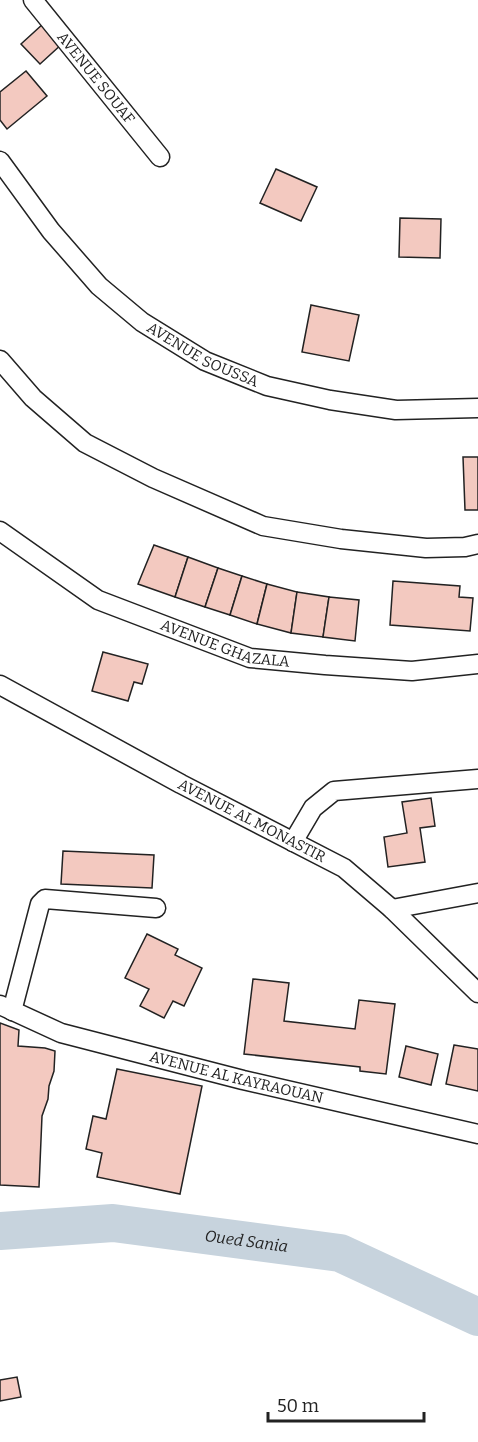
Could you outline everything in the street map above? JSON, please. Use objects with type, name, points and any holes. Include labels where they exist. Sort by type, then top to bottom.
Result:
[{"type":"street","name":"AVENUE SOUAF","points":[[33,0],[160,157]]},
{"type":"street","name":"AVENUE SOUSSA","points":[[0,161],[51,231],[99,286],[142,322],[205,361],[267,386],[330,400],[396,410],[478,408]]},
{"type":"street","points":[[0,360],[33,398],[85,443],[153,478],[263,526],[341,539],[426,548],[465,547],[478,544]]},
{"type":"street","name":"AVENUE GHAZALA","points":[[0,531],[98,600],[250,658],[412,671],[478,664]]},
{"type":"street","name":"AVENUE AL MONASTIR","points":[[0,685],[181,784],[344,868],[392,909],[478,993]]},
{"type":"street","points":[[293,842],[313,808],[334,791],[478,779]]},
{"type":"street","points":[[392,909],[478,893]]},
{"type":"street","points":[[6,1008],[40,904],[45,899],[156,908]]},
{"type":"street","name":"AVENUE AL KAYRAOUAN","points":[[6,1008],[61,1034],[243,1080],[478,1134]]},
{"type":"building","points":[[44,23],[63,43],[40,64],[21,44]]},
{"type":"building","points":[[26,71],[47,96],[7,129],[0,120],[0,92]]},
{"type":"building","points":[[276,169],[317,187],[301,221],[260,203]]},
{"type":"building","points":[[400,218],[441,219],[440,258],[399,257]]},
{"type":"building","points":[[311,305],[359,315],[349,361],[302,352]]},
{"type":"building","points":[[463,457],[478,457],[478,510],[465,510]]},
{"type":"building","points":[[154,545],[188,557],[175,597],[138,584]]},
{"type":"building","points":[[188,557],[218,568],[205,607],[175,597]]},
{"type":"building","points":[[218,568],[242,576],[230,615],[205,607]]},
{"type":"building","points":[[242,576],[267,584],[257,624],[230,615]]},
{"type":"building","points":[[393,581],[460,586],[459,597],[473,598],[470,631],[390,625]]},
{"type":"building","points":[[267,584],[297,592],[291,633],[257,624]]},
{"type":"building","points":[[297,592],[329,597],[323,637],[291,633]]},
{"type":"building","points":[[329,597],[359,600],[355,641],[323,637]]},
{"type":"building","points":[[103,652],[148,664],[142,684],[134,682],[128,701],[92,691]]},
{"type":"building","points":[[431,798],[435,826],[420,828],[425,862],[388,867],[384,837],[407,833],[402,802]]},
{"type":"building","points":[[63,851],[154,855],[152,888],[61,884]]},
{"type":"building","points":[[147,934],[178,949],[175,955],[202,968],[184,1006],[173,1001],[164,1018],[140,1006],[149,989],[125,978]]},
{"type":"building","points":[[253,979],[289,983],[284,1021],[355,1029],[359,1000],[395,1004],[386,1074],[360,1071],[360,1067],[244,1054]]},
{"type":"building","points":[[0,1023],[19,1030],[18,1046],[55,1051],[54,1071],[42,1116],[39,1187],[0,1185]]},
{"type":"building","points":[[454,1045],[478,1049],[478,1091],[446,1084]]},
{"type":"building","points":[[406,1046],[438,1054],[431,1085],[399,1077]]},
{"type":"building","points":[[117,1069],[202,1086],[180,1194],[97,1177],[102,1153],[86,1149],[93,1116],[106,1119]]},
{"type":"building","points":[[17,1377],[21,1397],[0,1401],[0,1380]]},
{"type":"waterway","name":"Oued Sania","points":[[0,1231],[113,1223],[340,1253],[478,1317]]}]
